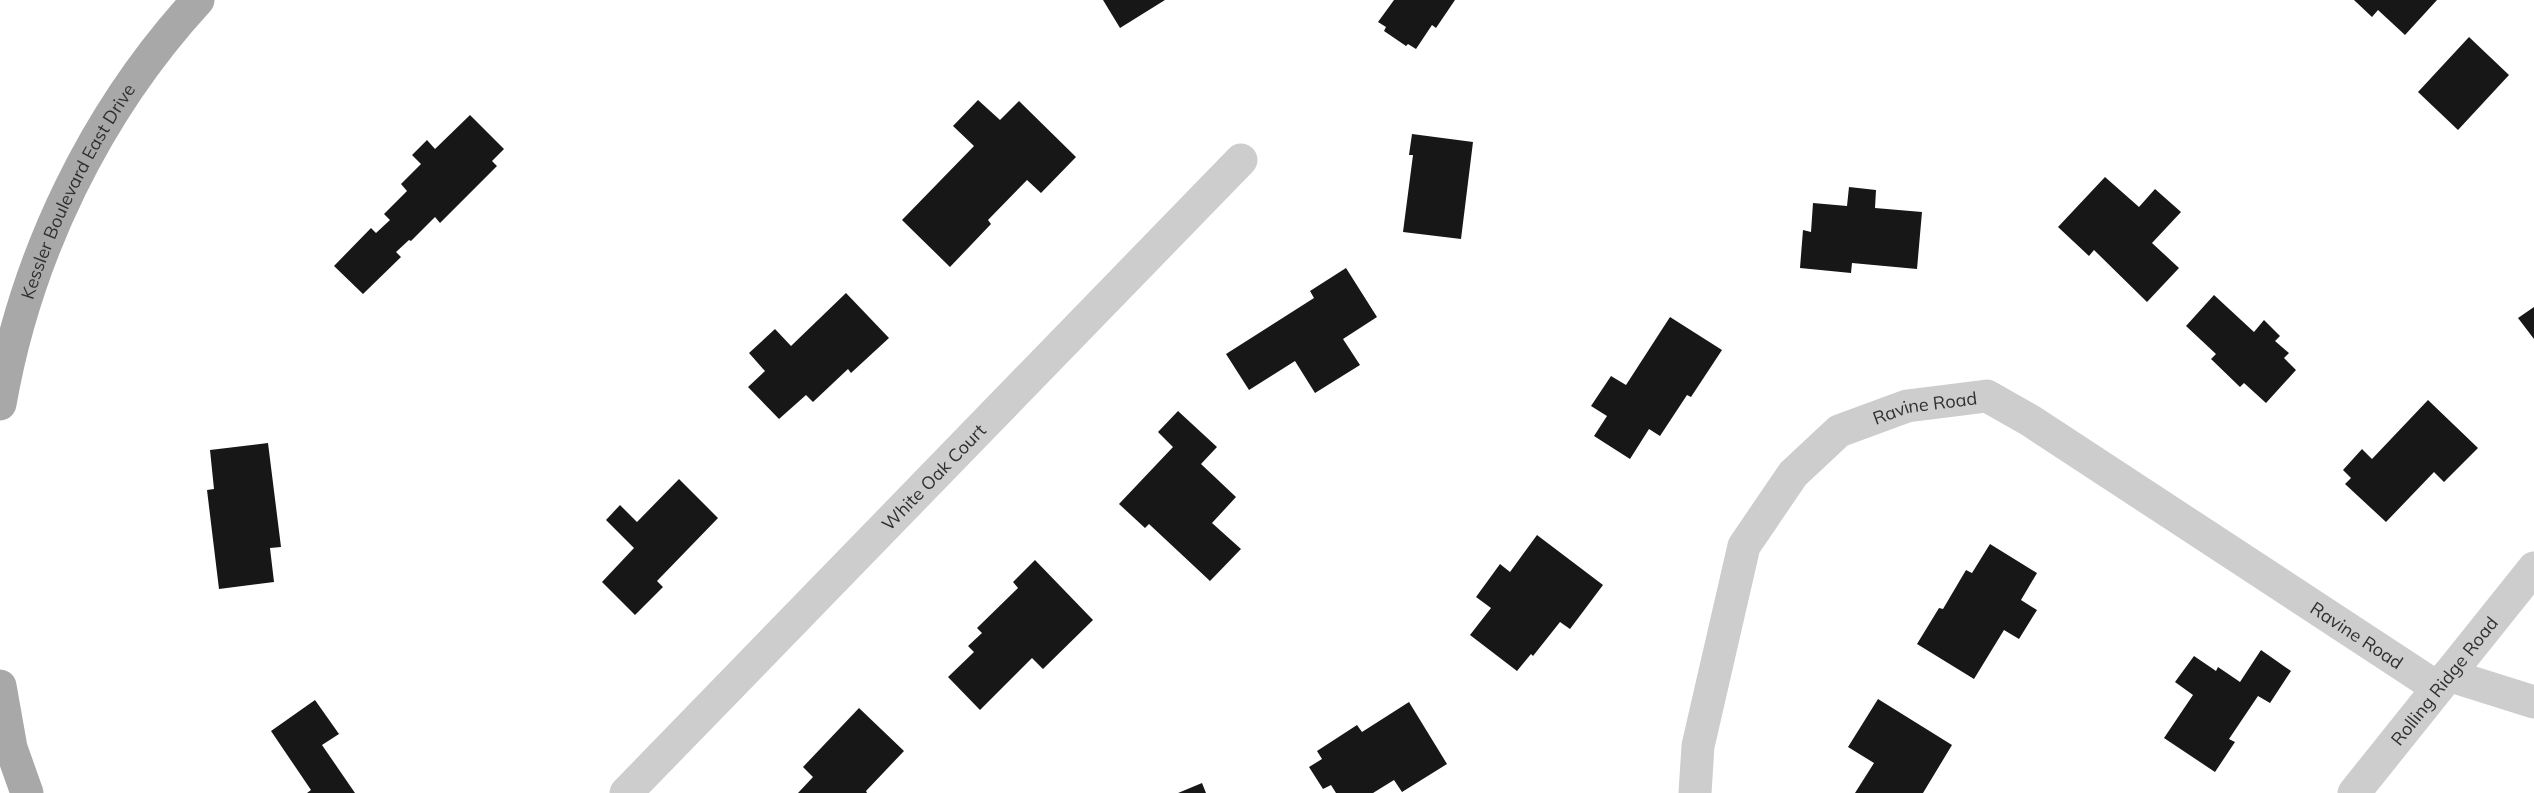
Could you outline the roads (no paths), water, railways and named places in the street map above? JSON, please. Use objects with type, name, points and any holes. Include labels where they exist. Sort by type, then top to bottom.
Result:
[{"type":"main road","name":"Kessler Boulevard East Drive","points":[[0,404],[5,373],[34,275],[72,183],[132,82],[198,0]]},
{"type":"main road","points":[[0,686],[12,748],[27,793]]},
{"type":"street","name":"White Oak Court","points":[[626,793],[1241,160]]},
{"type":"street","name":"Ravine Road","points":[[1695,793],[1698,747],[1744,546],[1793,474],[1839,431],[1907,406],[1987,396],[2031,421],[2443,681],[2534,702]]},
{"type":"street","name":"Rolling Ridge Road","points":[[2355,793],[2534,568]]}]
